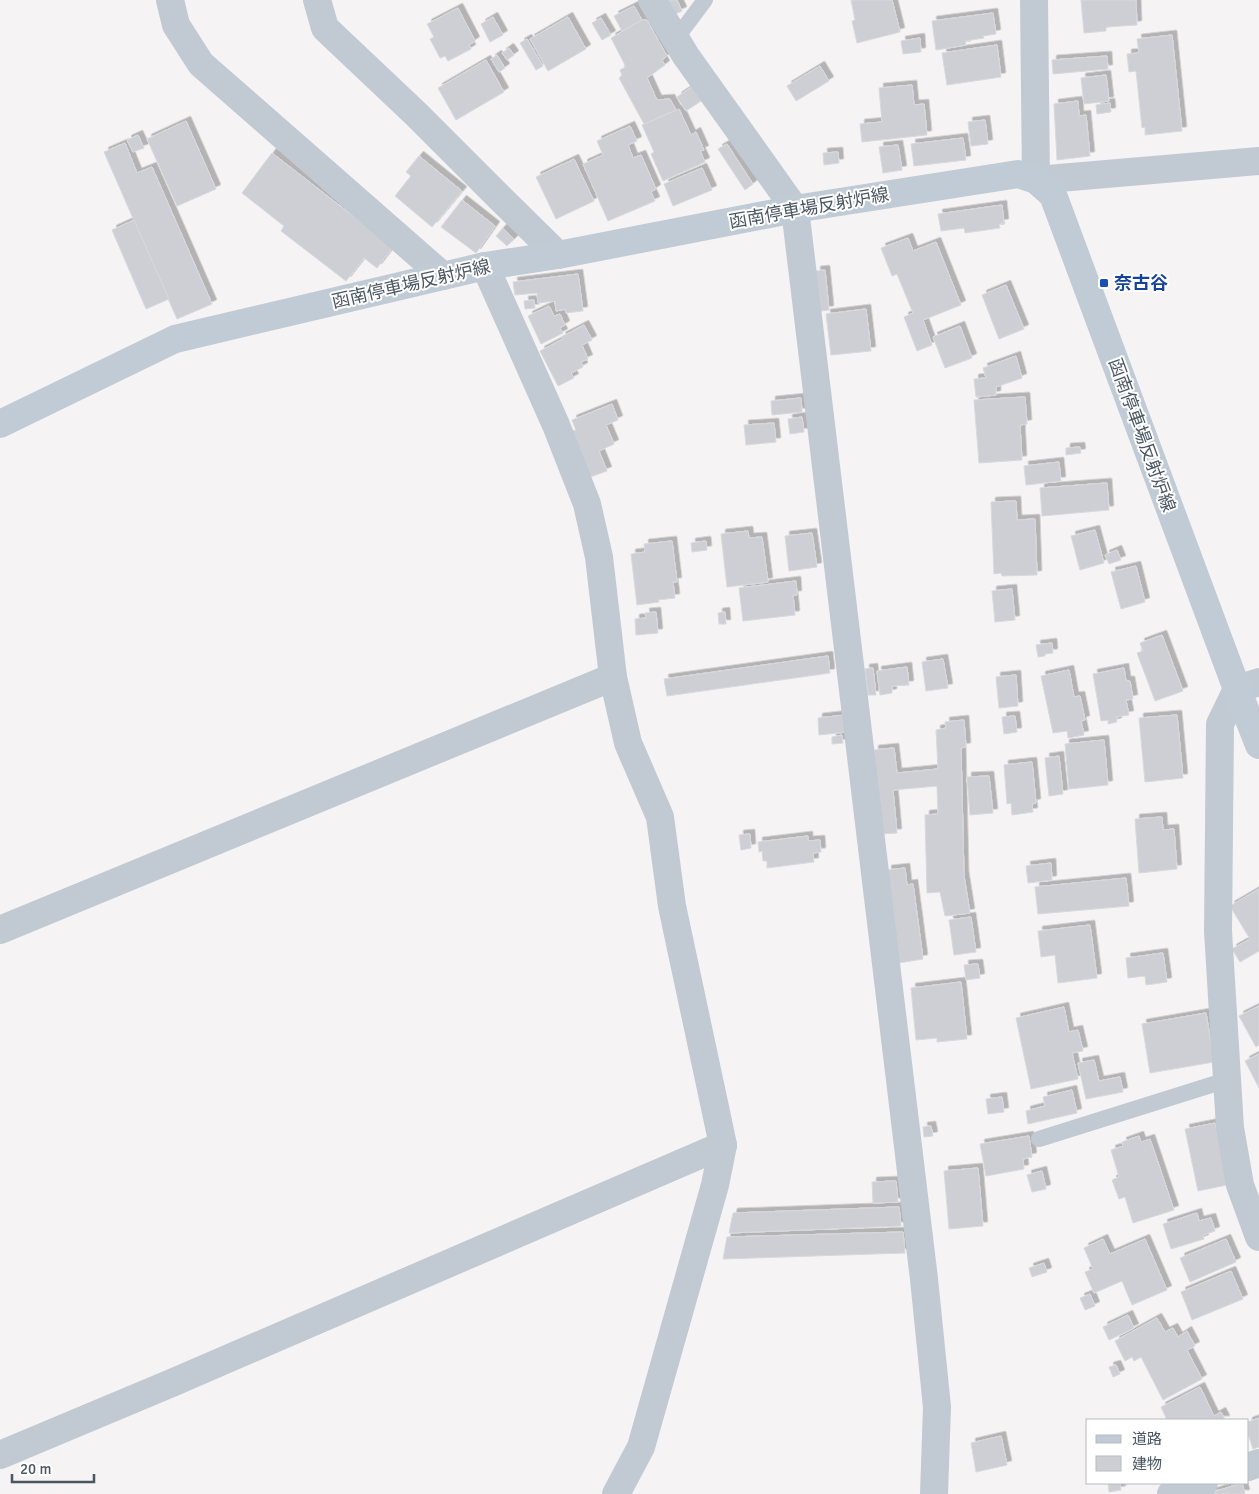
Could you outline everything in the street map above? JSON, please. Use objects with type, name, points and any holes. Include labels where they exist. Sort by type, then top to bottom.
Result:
[{"type":"main road","name":"函南停車場反射炉線","points":[[0,424],[175,339],[485,266],[558,255],[795,209],[1018,174],[1036,180],[1053,195],[1248,686],[1259,745]]},
{"type":"street","points":[[170,0],[176,25],[201,64],[442,276]]},
{"type":"street","points":[[317,0],[325,28],[416,114],[558,255]]},
{"type":"street","points":[[652,0],[675,40],[795,209],[924,1279],[937,1407],[934,1494]]},
{"type":"street","points":[[1034,0],[1036,180],[1259,161]]},
{"type":"street","points":[[485,266],[556,425],[587,504],[599,557],[613,677],[628,743],[660,817],[672,906],[722,1145],[715,1185],[641,1447],[616,1494]]},
{"type":"street","points":[[0,930],[613,677]]},
{"type":"street","points":[[1248,686],[1220,724],[1218,932],[1230,1128],[1240,1185],[1259,1238]]},
{"type":"street","points":[[0,1455],[722,1145]]},
{"type":"street","points":[[1171,1494],[1201,1484]]},
{"type":"lane","points":[[675,40],[705,0]]},
{"type":"lane","points":[[1039,1139],[1227,1080]]},
{"type":"building","points":[[668,0],[677,0],[682,11],[675,14]]},
{"type":"building","points":[[851,0],[892,0],[900,32],[857,43],[852,21],[855,20]]},
{"type":"building","points":[[1081,0],[1136,0],[1137,25],[1106,27],[1106,31],[1084,33]]},
{"type":"building","points":[[634,6],[642,20],[622,31],[614,16]]},
{"type":"building","points":[[458,8],[475,41],[469,45],[471,49],[448,61],[445,56],[440,58],[430,39],[434,37],[427,24]]},
{"type":"building","points":[[993,13],[996,34],[965,41],[966,45],[936,50],[932,21]]},
{"type":"building","points":[[493,17],[503,35],[490,42],[481,24]]},
{"type":"building","points":[[568,17],[586,49],[548,71],[530,39]]},
{"type":"building","points":[[601,18],[611,35],[602,40],[592,23]]},
{"type":"building","points":[[642,20],[647,20],[667,56],[662,60],[665,65],[647,78],[657,100],[670,99],[676,110],[644,124],[619,78],[622,75],[620,70],[626,67],[611,38]]},
{"type":"building","points":[[1172,35],[1182,131],[1145,135],[1145,127],[1142,128],[1136,71],[1129,72],[1127,54],[1139,53],[1137,39]]},
{"type":"building","points":[[920,38],[921,52],[903,54],[901,41]]},
{"type":"building","points":[[527,39],[543,66],[536,70],[520,43]]},
{"type":"building","points":[[997,45],[1001,77],[947,85],[942,53]]},
{"type":"building","points":[[509,48],[514,55],[507,60],[502,53]]},
{"type":"building","points":[[497,55],[505,68],[499,72],[491,59]]},
{"type":"building","points":[[1107,56],[1108,69],[1053,74],[1052,60]]},
{"type":"building","points":[[486,60],[504,92],[456,120],[438,88]]},
{"type":"building","points":[[820,66],[829,81],[796,101],[787,86]]},
{"type":"building","points":[[1106,75],[1109,101],[1084,104],[1081,78]]},
{"type":"building","points":[[912,85],[914,105],[924,104],[927,135],[862,142],[860,124],[882,122],[879,88]]},
{"type":"building","points":[[692,87],[701,101],[686,111],[677,97]]},
{"type":"building","points":[[1078,101],[1079,116],[1086,115],[1090,156],[1057,160],[1054,104]]},
{"type":"building","points":[[1110,103],[1111,112],[1097,114],[1096,105]]},
{"type":"building","points":[[679,109],[691,135],[696,132],[704,150],[700,151],[705,162],[663,181],[651,154],[654,152],[642,125]]},
{"type":"building","points":[[985,120],[988,144],[971,146],[968,122]]},
{"type":"building","points":[[186,121],[216,189],[177,206],[147,139]]},
{"type":"building","points":[[630,126],[637,141],[628,145],[633,158],[641,155],[656,189],[651,192],[655,201],[608,221],[583,164],[603,155],[597,141]]},
{"type":"building","points":[[138,135],[144,148],[133,152],[127,140]]},
{"type":"building","points":[[963,138],[966,160],[914,166],[911,144]]},
{"type":"building","points":[[125,143],[137,173],[152,167],[212,304],[177,319],[104,152]]},
{"type":"building","points":[[727,144],[753,184],[745,190],[718,149]]},
{"type":"building","points":[[898,145],[902,170],[883,173],[879,147]]},
{"type":"building","points":[[838,152],[839,163],[824,165],[823,153]]},
{"type":"building","points":[[272,153],[393,247],[377,268],[364,258],[346,281],[281,231],[284,226],[242,193]]},
{"type":"building","points":[[419,156],[462,191],[432,227],[395,196],[411,176],[406,172]]},
{"type":"building","points":[[574,159],[594,201],[556,219],[536,177]]},
{"type":"building","points":[[702,168],[712,190],[673,206],[664,184]]},
{"type":"building","points":[[462,200],[495,226],[476,253],[441,227]]},
{"type":"building","points":[[1002,205],[1004,223],[999,224],[1000,228],[965,233],[964,228],[941,231],[938,214]]},
{"type":"building","points":[[134,220],[169,299],[146,309],[112,230]]},
{"type":"building","points":[[503,228],[514,239],[507,246],[496,236]]},
{"type":"building","points":[[908,238],[913,251],[936,242],[961,305],[923,320],[932,345],[917,351],[904,317],[913,313],[897,274],[892,276],[881,248]]},
{"type":"building","points":[[825,270],[829,310],[821,311],[816,271]]},
{"type":"building","points":[[578,274],[583,311],[566,313],[565,309],[556,311],[555,301],[538,303],[537,293],[515,295],[513,282]]},
{"type":"building","points":[[1006,285],[1024,329],[999,339],[982,295]]},
{"type":"building","points":[[534,300],[535,308],[525,309],[524,301]]},
{"type":"building","points":[[549,306],[554,316],[560,314],[565,325],[560,328],[563,333],[541,344],[528,316]]},
{"type":"building","points":[[866,309],[871,351],[831,355],[826,314]]},
{"type":"building","points":[[584,325],[592,340],[582,345],[588,359],[581,362],[583,367],[571,373],[574,378],[558,386],[540,351]]},
{"type":"building","points":[[960,326],[972,358],[945,368],[933,337]]},
{"type":"building","points":[[1016,356],[1022,378],[996,387],[996,395],[976,397],[974,379],[986,378],[983,368]]},
{"type":"building","points":[[1025,397],[1027,424],[1020,425],[1022,460],[979,463],[974,400]]},
{"type":"building","points":[[801,398],[802,412],[772,415],[771,401]]},
{"type":"building","points":[[612,404],[618,420],[606,425],[614,444],[599,451],[607,471],[590,477],[572,431],[576,430],[572,420]]},
{"type":"building","points":[[802,417],[804,432],[790,434],[788,419]]},
{"type":"building","points":[[774,423],[776,442],[746,445],[744,425]]},
{"type":"building","points":[[1080,447],[1081,453],[1066,455],[1066,448]]},
{"type":"building","points":[[1059,462],[1061,481],[1026,485],[1024,466]]},
{"type":"building","points":[[1107,483],[1109,510],[1042,516],[1040,488]]},
{"type":"building","points":[[1016,501],[1017,520],[1035,519],[1037,575],[1002,576],[1001,573],[994,574],[991,502]]},
{"type":"building","points":[[1095,530],[1104,563],[1080,570],[1071,536]]},
{"type":"building","points":[[748,531],[749,538],[762,537],[768,582],[727,587],[721,534]]},
{"type":"building","points":[[812,533],[817,567],[789,571],[785,536]]},
{"type":"building","points":[[672,541],[677,582],[673,582],[675,598],[637,605],[631,554],[645,552],[644,544]]},
{"type":"building","points":[[706,541],[707,550],[692,552],[691,543]]},
{"type":"building","points":[[1117,550],[1121,560],[1109,564],[1105,555]]},
{"type":"building","points":[[1136,566],[1145,602],[1121,609],[1111,572]]},
{"type":"building","points":[[796,581],[797,595],[793,595],[795,615],[743,621],[739,588]]},
{"type":"building","points":[[1012,589],[1015,620],[995,622],[992,591]]},
{"type":"building","points":[[656,612],[658,633],[636,635],[635,619],[646,618],[645,613]]},
{"type":"building","points":[[725,612],[726,624],[719,624],[718,613]]},
{"type":"building","points":[[1162,635],[1183,691],[1155,701],[1137,653],[1143,651],[1140,643]]},
{"type":"building","points":[[1052,643],[1053,653],[1038,657],[1036,645]]},
{"type":"building","points":[[828,656],[830,673],[667,696],[664,679]]},
{"type":"building","points":[[943,659],[948,688],[926,691],[922,662]]},
{"type":"building","points":[[907,667],[909,685],[892,686],[892,693],[880,695],[877,671]]},
{"type":"building","points":[[873,668],[876,695],[868,695],[865,669]]},
{"type":"building","points":[[1124,668],[1126,681],[1130,681],[1133,699],[1126,700],[1129,715],[1116,717],[1117,722],[1108,724],[1108,720],[1101,721],[1093,674]]},
{"type":"building","points":[[1069,670],[1074,697],[1080,696],[1085,720],[1081,721],[1084,735],[1068,738],[1067,731],[1053,733],[1041,676]]},
{"type":"building","points":[[1016,675],[1018,706],[999,708],[996,677]]},
{"type":"building","points":[[845,715],[847,732],[819,735],[818,718]]},
{"type":"building","points":[[1177,715],[1183,778],[1145,782],[1139,718]]},
{"type":"building","points":[[1015,716],[1017,732],[1004,734],[1002,717]]},
{"type":"building","points":[[964,720],[966,747],[961,748],[964,876],[970,913],[945,916],[940,892],[927,893],[925,815],[938,814],[937,786],[893,790],[897,833],[880,834],[874,750],[894,748],[897,773],[938,769],[936,730],[946,728],[945,722]]},
{"type":"building","points":[[842,735],[843,743],[832,744],[832,737]]},
{"type":"building","points":[[1104,740],[1108,785],[1069,789],[1065,744]]},
{"type":"building","points":[[1059,756],[1063,794],[1049,796],[1045,758]]},
{"type":"building","points":[[1032,762],[1036,803],[1032,804],[1033,812],[1012,815],[1011,803],[1007,804],[1004,765]]},
{"type":"building","points":[[989,776],[993,813],[970,815],[967,777]]},
{"type":"building","points":[[1162,817],[1163,830],[1174,829],[1177,869],[1139,873],[1135,819]]},
{"type":"building","points":[[750,834],[751,848],[741,850],[739,835]]},
{"type":"building","points":[[808,836],[808,841],[820,840],[821,852],[813,853],[814,862],[767,868],[767,861],[763,861],[762,851],[759,852],[758,842]]},
{"type":"building","points":[[1051,863],[1052,880],[1028,883],[1026,866]]},
{"type":"building","points":[[905,868],[907,885],[913,884],[923,959],[899,963],[887,870]]},
{"type":"building","points":[[1126,878],[1129,906],[1038,914],[1035,887]]},
{"type":"building","points":[[1259,889],[1259,951],[1240,962],[1232,949],[1250,939],[1230,906]]},
{"type":"building","points":[[971,917],[976,952],[954,955],[949,920]]},
{"type":"building","points":[[1090,925],[1097,978],[1058,983],[1055,955],[1041,957],[1038,931]]},
{"type":"building","points":[[1163,953],[1167,982],[1146,985],[1145,976],[1128,978],[1126,958]]},
{"type":"building","points":[[978,964],[980,978],[966,980],[964,965]]},
{"type":"building","points":[[961,982],[967,1039],[937,1042],[937,1038],[916,1040],[911,988]]},
{"type":"building","points":[[1259,1006],[1259,1045],[1256,1047],[1239,1016]]},
{"type":"building","points":[[1064,1007],[1069,1032],[1078,1030],[1083,1051],[1072,1053],[1078,1079],[1031,1089],[1016,1018]]},
{"type":"building","points":[[1206,1013],[1214,1062],[1150,1073],[1142,1024]]},
{"type":"building","points":[[1259,1054],[1259,1088],[1245,1061]]},
{"type":"building","points":[[1094,1060],[1099,1081],[1120,1077],[1123,1092],[1086,1099],[1078,1063]]},
{"type":"building","points":[[1072,1090],[1077,1113],[1028,1124],[1026,1111],[1045,1106],[1043,1097]]},
{"type":"building","points":[[1002,1097],[1004,1112],[988,1114],[986,1099]]},
{"type":"building","points":[[1215,1123],[1227,1185],[1198,1191],[1185,1129]]},
{"type":"building","points":[[931,1126],[933,1136],[924,1137],[923,1127]]},
{"type":"building","points":[[1029,1136],[1032,1157],[1023,1159],[1024,1169],[986,1176],[980,1144]]},
{"type":"building","points":[[1139,1136],[1141,1142],[1150,1139],[1174,1210],[1133,1223],[1125,1197],[1119,1199],[1112,1180],[1119,1177],[1111,1150],[1123,1146],[1122,1142]]},
{"type":"building","points":[[978,1168],[983,1226],[949,1229],[944,1171]]},
{"type":"building","points":[[1042,1171],[1046,1189],[1032,1192],[1027,1175]]},
{"type":"building","points":[[896,1181],[898,1202],[873,1203],[872,1182]]},
{"type":"building","points":[[899,1207],[901,1226],[729,1233],[733,1213]]},
{"type":"building","points":[[1197,1213],[1199,1221],[1211,1218],[1215,1231],[1203,1235],[1204,1239],[1171,1249],[1163,1224]]},
{"type":"building","points":[[903,1232],[905,1253],[723,1259],[727,1237]]},
{"type":"building","points":[[1103,1239],[1110,1254],[1145,1239],[1167,1290],[1132,1305],[1122,1281],[1094,1293],[1085,1272],[1093,1269],[1084,1248]]},
{"type":"building","points":[[1226,1239],[1236,1262],[1190,1282],[1180,1258]]},
{"type":"building","points":[[1044,1263],[1047,1272],[1032,1277],[1029,1268]]},
{"type":"building","points":[[1231,1271],[1243,1299],[1192,1320],[1181,1292]]},
{"type":"building","points":[[1090,1294],[1095,1306],[1085,1310],[1080,1298]]},
{"type":"building","points":[[1128,1315],[1134,1328],[1109,1340],[1103,1327]]},
{"type":"building","points":[[1157,1318],[1165,1332],[1173,1328],[1178,1337],[1187,1331],[1195,1346],[1187,1350],[1202,1379],[1163,1400],[1141,1357],[1134,1361],[1132,1357],[1125,1361],[1115,1341]]},
{"type":"building","points":[[1116,1365],[1120,1374],[1113,1377],[1109,1367]]},
{"type":"building","points":[[1200,1387],[1214,1416],[1221,1412],[1224,1419],[1167,1419],[1161,1407]]},
{"type":"building","points":[[1259,1418],[1259,1447],[1253,1449],[1249,1437],[1249,1422]]},
{"type":"building","points":[[1001,1436],[1007,1465],[976,1472],[971,1443]]},
{"type":"building","points":[[1108,1484],[1120,1484],[1121,1490],[1109,1492]]},
{"type":"building","points":[[1242,1484],[1245,1494],[1207,1494]]},
{"type":"place","name":"奈古谷","points":[[1104,283]]}]
